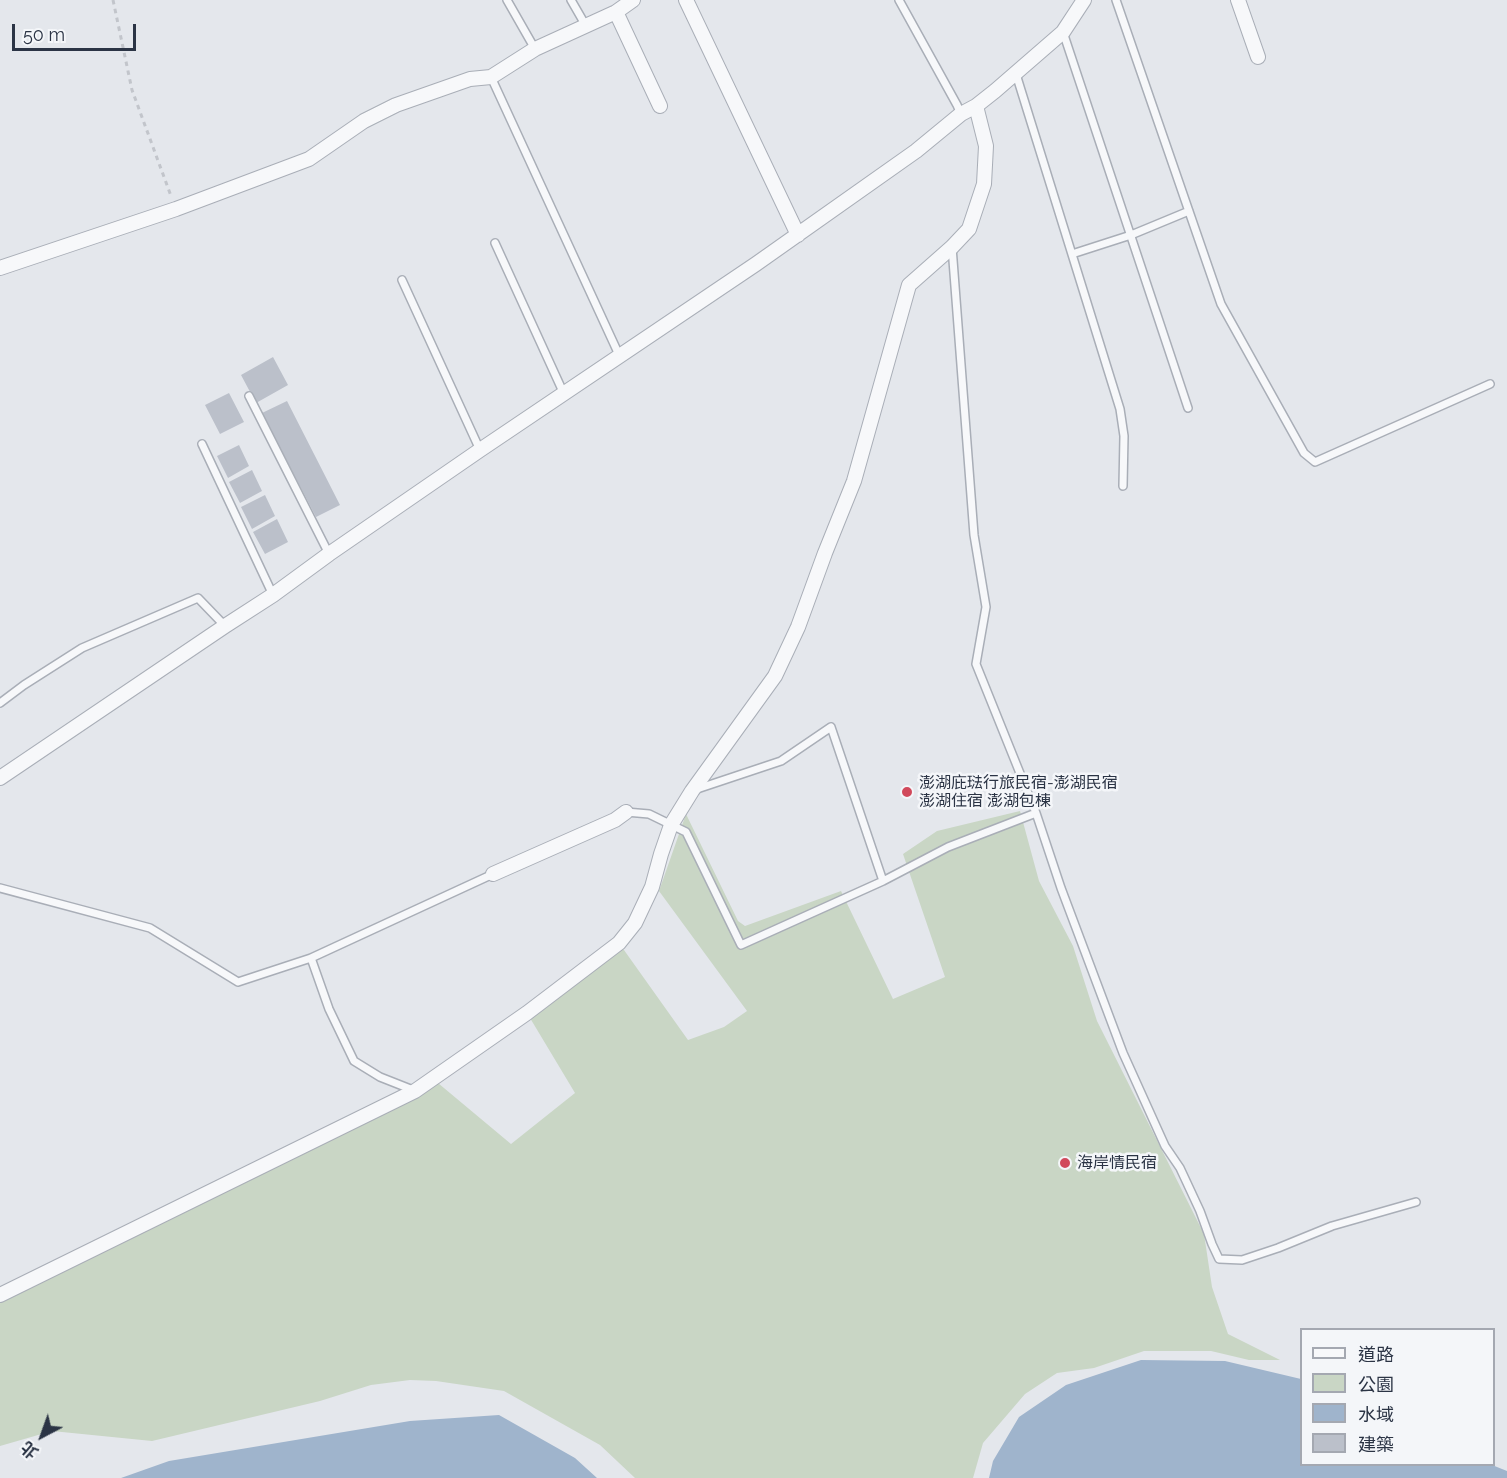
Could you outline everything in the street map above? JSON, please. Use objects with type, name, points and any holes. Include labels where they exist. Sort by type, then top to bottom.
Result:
[{"type":"street","points":[[0,268],[176,209],[309,159],[364,121],[396,105],[470,79],[491,77],[535,49],[616,12],[633,0]]},
{"type":"street","points":[[686,0],[798,235]]},
{"type":"street","points":[[0,778],[273,595],[329,554],[620,357],[916,152],[961,114],[976,106],[1016,74],[1063,32],[1084,0]]},
{"type":"street","points":[[1238,0],[1258,57]]},
{"type":"street","points":[[616,12],[660,106]]},
{"type":"street","points":[[0,1295],[415,1091],[527,1013],[619,943],[635,923],[652,887],[671,825],[692,791],[775,676],[798,627],[854,481],[909,285],[969,229],[984,184],[986,146],[976,106]]},
{"type":"street","points":[[493,874],[615,820],[626,812]]},
{"type":"lane","points":[[507,0],[535,49]]},
{"type":"lane","points":[[571,0],[586,26]]},
{"type":"lane","points":[[899,0],[961,114]]},
{"type":"lane","points":[[1116,0],[1221,304],[1304,453],[1315,462],[1490,384]]},
{"type":"lane","points":[[1063,32],[1188,408]]},
{"type":"lane","points":[[1016,74],[1120,409],[1124,436],[1123,486]]},
{"type":"lane","points":[[491,77],[620,357]]},
{"type":"lane","points":[[1072,254],[1131,236],[1189,212]]},
{"type":"lane","points":[[495,243],[564,394]]},
{"type":"lane","points":[[952,247],[973,524],[986,607],[976,664],[1036,813],[1061,888],[1123,1053],[1165,1146],[1180,1168],[1200,1211],[1212,1245],[1219,1259],[1242,1260],[1332,1226],[1416,1202]]},
{"type":"lane","points":[[402,280],[480,450]]},
{"type":"lane","points":[[249,396],[329,554]]},
{"type":"lane","points":[[202,444],[273,595]]},
{"type":"lane","points":[[0,703],[82,648],[198,598],[225,626]]},
{"type":"lane","points":[[692,791],[781,761],[831,727],[883,881]]},
{"type":"lane","points":[[626,812],[650,814],[686,832],[741,945],[883,881],[948,847],[1036,813]]},
{"type":"lane","points":[[0,888],[150,928],[238,982],[311,958],[493,874]]},
{"type":"lane","points":[[311,958],[329,1009],[354,1061],[380,1077],[415,1091]]},
{"type":"path","points":[[113,0],[132,90],[176,209]]},
{"type":"green space","points":[[1020,811],[1039,881],[1073,946],[1097,1021],[1204,1234],[1212,1287],[1228,1334],[1280,1360],[1249,1360],[1211,1351],[1144,1351],[1094,1368],[1057,1373],[1025,1394],[983,1443],[973,1478],[635,1478],[600,1445],[504,1391],[436,1381],[410,1380],[371,1385],[320,1401],[152,1441],[52,1431],[0,1446],[0,1298],[432,1078],[511,1144],[575,1093],[527,1013],[619,943],[688,1040],[724,1027],[747,1011],[659,891],[686,814],[738,921],[745,926],[841,891],[893,999],[945,977],[903,854],[937,831]]},
{"type":"water","points":[[1141,1360],[1225,1361],[1300,1379],[1300,1466],[1494,1466],[1507,1471],[1507,1478],[989,1478],[993,1461],[1019,1417],[1066,1385]]},
{"type":"water","points":[[499,1415],[575,1458],[597,1478],[121,1478],[169,1461],[410,1421]]},
{"type":"building","points":[[273,357],[288,385],[256,403],[241,375]]},
{"type":"building","points":[[229,393],[244,422],[220,434],[205,405]]},
{"type":"building","points":[[287,401],[340,505],[316,517],[262,413]]},
{"type":"building","points":[[239,445],[249,466],[228,478],[217,456]]},
{"type":"building","points":[[252,470],[262,491],[240,503],[229,482]]},
{"type":"building","points":[[265,495],[275,516],[252,529],[241,507]]},
{"type":"building","points":[[277,519],[288,542],[265,554],[253,532]]},
{"type":"place","name":"澎湖庇琺行旅民宿-澎湖民宿 澎湖住宿 澎湖包棟","points":[[907,792]]},
{"type":"place","name":"海岸情民宿","points":[[1065,1163]]}]
